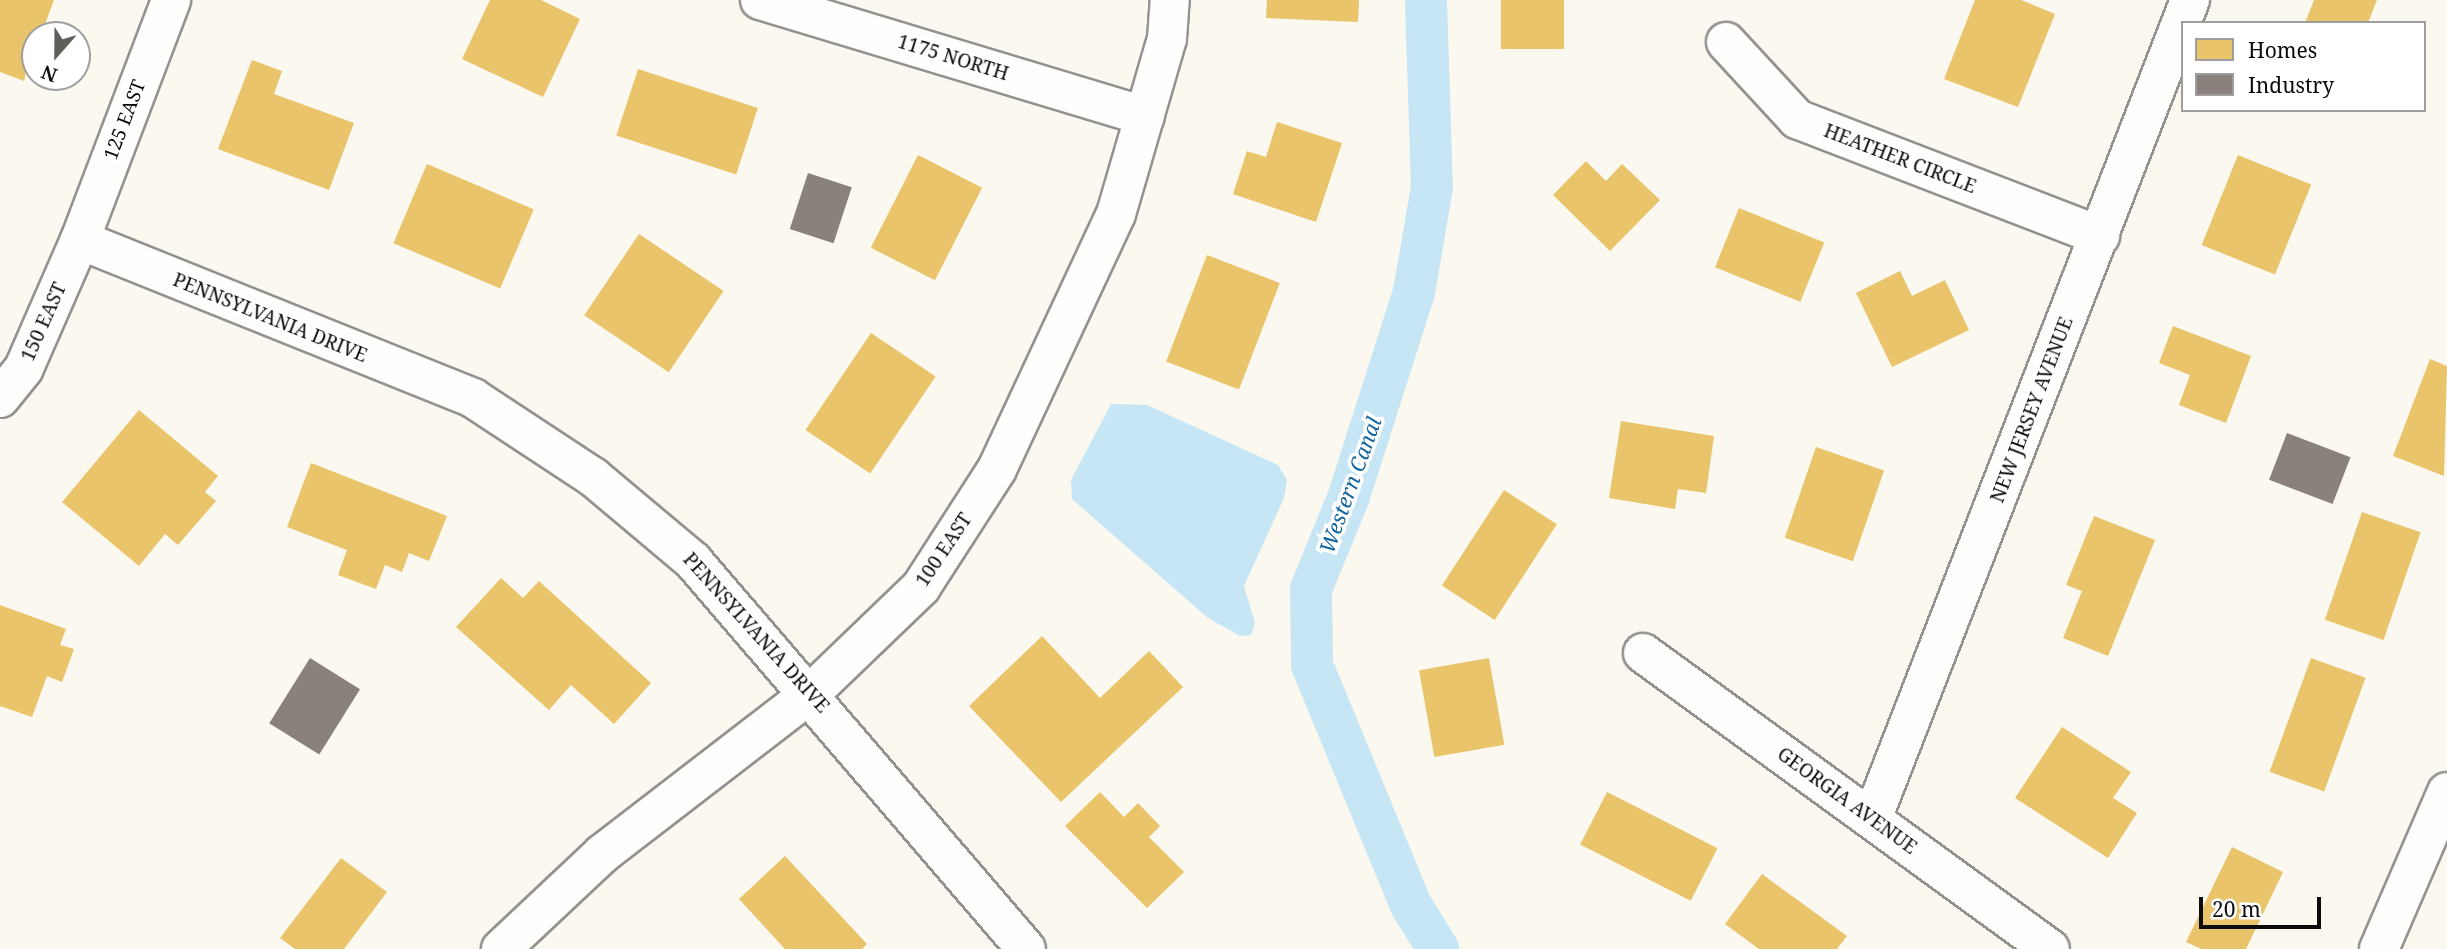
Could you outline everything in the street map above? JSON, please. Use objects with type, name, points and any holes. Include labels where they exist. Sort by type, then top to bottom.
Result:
[{"type":"street","name":"125 EAST","points":[[79,240],[171,0]]},
{"type":"street","name":"1175 NORTH","points":[[760,0],[1145,116]]},
{"type":"street","name":"100 EAST","points":[[501,949],[602,854],[811,693],[921,587],[997,469],[1116,214],[1167,39],[1170,0]]},
{"type":"street","name":"NEW JERSEY AVENUE","points":[[2182,21],[2190,0]]},
{"type":"street","name":"NEW JERSEY AVENUE","points":[[1872,819],[2181,24]]},
{"type":"street","name":"HEATHER CIRCLE","points":[[1726,42],[1797,119],[2100,236]]},
{"type":"street","name":"150 EAST","points":[[0,398],[24,368],[79,240]]},
{"type":"street","name":"PENNSYLVANIA DRIVE","points":[[79,240],[473,398],[593,477],[693,561],[811,693],[1026,949]]},
{"type":"street","name":"GEORGIA AVENUE","points":[[1643,653],[2050,949]]},
{"type":"street","points":[[2379,949],[2447,792]]},
{"type":"water","points":[[1111,404],[1147,405],[1278,465],[1287,480],[1284,498],[1244,586],[1255,623],[1251,635],[1240,636],[1208,618],[1072,499],[1071,480]]},
{"type":"building: Homes","points":[[0,0],[54,0],[46,21],[21,21],[21,80],[0,72]]},
{"type":"building: Homes","points":[[490,0],[541,0],[580,19],[543,97],[462,59]]},
{"type":"building: Homes","points":[[1267,0],[1359,0],[1358,22],[1266,18]]},
{"type":"building: Homes","points":[[1501,0],[1564,0],[1564,49],[1501,49]]},
{"type":"building: Homes","points":[[1975,0],[2021,0],[2055,14],[2018,107],[1944,79]]},
{"type":"building: Homes","points":[[2314,0],[2377,0],[2369,21],[2306,21]]},
{"type":"building: Homes","points":[[252,60],[282,71],[274,94],[354,123],[329,190],[218,149]]},
{"type":"building: Homes","points":[[638,69],[758,108],[736,175],[616,136]]},
{"type":"building: Homes","points":[[1277,122],[1342,143],[1316,222],[1233,194],[1247,151],[1266,157]]},
{"type":"building: Homes","points":[[918,155],[982,188],[935,280],[871,248]]},
{"type":"building: Homes","points":[[2238,155],[2311,185],[2275,275],[2202,245]]},
{"type":"building: Homes","points":[[1586,161],[1606,181],[1622,164],[1660,200],[1610,251],[1553,195]]},
{"type":"building: Homes","points":[[427,164],[534,209],[500,288],[393,243]]},
{"type":"building: Homes","points":[[1739,208],[1824,242],[1800,302],[1715,267]]},
{"type":"building: Homes","points":[[639,234],[724,291],[669,372],[584,315]]},
{"type":"building: Homes","points":[[1207,255],[1280,283],[1239,389],[1166,361]]},
{"type":"building: Homes","points":[[1900,271],[1912,296],[1945,280],[1969,330],[1892,367],[1856,293]]},
{"type":"building: Homes","points":[[2173,326],[2251,356],[2226,423],[2179,405],[2190,375],[2159,363]]},
{"type":"building: Homes","points":[[871,333],[936,377],[870,474],[806,430]]},
{"type":"building: Homes","points":[[2430,359],[2447,366],[2444,476],[2393,456]]},
{"type":"building: Homes","points":[[139,410],[218,476],[205,492],[216,501],[178,545],[165,534],[139,566],[62,502]]},
{"type":"building: Homes","points":[[1621,421],[1714,436],[1706,493],[1678,489],[1675,509],[1609,498]]},
{"type":"building: Homes","points":[[1816,447],[1884,470],[1853,561],[1785,538]]},
{"type":"building: Homes","points":[[311,463],[447,516],[429,561],[409,553],[402,572],[385,565],[376,589],[338,575],[347,550],[287,527]]},
{"type":"building: Homes","points":[[1504,490],[1557,524],[1495,620],[1442,586]]},
{"type":"building: Homes","points":[[2362,512],[2421,532],[2384,640],[2325,620]]},
{"type":"building: Homes","points":[[2094,516],[2155,540],[2108,656],[2063,638],[2082,591],[2066,585]]},
{"type":"building: Homes","points":[[501,578],[523,598],[539,581],[651,683],[614,724],[571,685],[549,710],[456,627]]},
{"type":"building: Homes","points":[[0,605],[66,629],[60,645],[74,649],[62,682],[47,676],[32,717],[0,706]]},
{"type":"building: Homes","points":[[1042,636],[1100,698],[1149,651],[1183,687],[1061,802],[969,706]]},
{"type":"building: Homes","points":[[1489,658],[1504,745],[1434,757],[1419,670]]},
{"type":"building: Homes","points":[[2311,658],[2366,678],[2324,792],[2270,772]]},
{"type":"building: Homes","points":[[2062,727],[2131,772],[2113,798],[2137,813],[2108,858],[2015,798]]},
{"type":"building: Homes","points":[[1100,792],[1124,817],[1138,803],[1160,826],[1149,837],[1184,872],[1147,908],[1065,826]]},
{"type":"building: Homes","points":[[1607,792],[1717,848],[1691,901],[1580,845]]},
{"type":"building: Homes","points":[[2232,847],[2283,872],[2246,949],[2201,949],[2186,942]]},
{"type":"building: Homes","points":[[785,856],[867,944],[862,949],[785,949],[739,899]]},
{"type":"building: Homes","points":[[341,858],[387,892],[344,949],[295,949],[280,938]]},
{"type":"building: Homes","points":[[1762,874],[1847,936],[1837,949],[1759,949],[1725,924]]},
{"type":"building: Industry","points":[[808,173],[852,187],[834,243],[790,229]]},
{"type":"building: Industry","points":[[2287,433],[2350,457],[2333,504],[2269,480]]},
{"type":"building: Industry","points":[[310,658],[360,689],[319,755],[269,723]]},
{"type":"waterway","name":"Western Canal","points":[[1426,0],[1432,187],[1414,292],[1349,496],[1311,589],[1312,665],[1411,905],[1438,949]]}]
